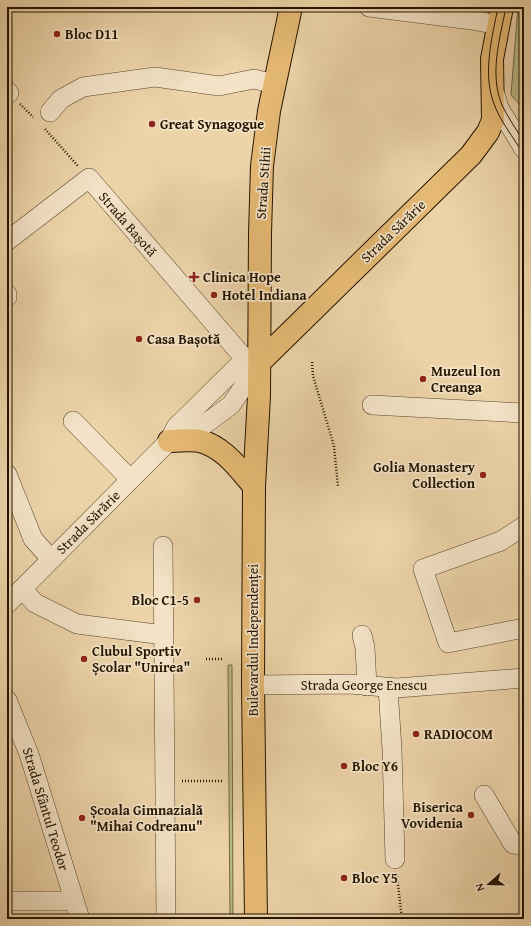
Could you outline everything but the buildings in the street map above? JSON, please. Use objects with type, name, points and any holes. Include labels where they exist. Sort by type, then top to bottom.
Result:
[{"type":"main road","name":"Strada Stihii","points":[[252,360],[260,233],[262,166],[269,111],[291,7]]},
{"type":"main road","name":"Strada Sărărie","points":[[252,360],[471,154],[488,132],[493,120],[492,59],[500,16]]},
{"type":"main road","name":"Bulevardul Independenței","points":[[252,360],[254,486],[253,684],[256,919]]},
{"type":"main road","points":[[169,441],[200,441],[220,450],[236,465],[254,486]]},
{"type":"street","points":[[369,7],[472,20],[500,16]]},
{"type":"street","points":[[43,119],[61,99],[83,87],[155,76],[220,86],[254,79],[274,84]]},
{"type":"street","points":[[492,84],[499,108],[524,149]]},
{"type":"street","points":[[7,241],[89,178]]},
{"type":"street","name":"Strada Bașotă","points":[[89,178],[252,360]]},
{"type":"street","name":"Strada Sărărie","points":[[7,604],[169,441],[197,430],[231,405],[252,360]]},
{"type":"street","points":[[372,405],[524,413]]},
{"type":"street","points":[[73,421],[130,479]]},
{"type":"street","points":[[7,474],[33,539],[51,559]]},
{"type":"street","points":[[524,526],[501,540],[423,569],[448,643],[524,628]]},
{"type":"street","points":[[163,546],[166,919]]},
{"type":"street","points":[[22,589],[35,603],[76,624],[164,635]]},
{"type":"street","points":[[362,635],[365,647],[367,686]]},
{"type":"street","name":"Strada George Enescu","points":[[253,684],[350,684],[388,688],[524,678]]},
{"type":"street","points":[[388,688],[392,749],[395,859]]},
{"type":"street","name":"Strada Sfântul Teodor","points":[[7,700],[13,710],[29,754],[80,919]]},
{"type":"street","points":[[484,795],[513,844],[524,846]]},
{"type":"street","points":[[7,901],[74,901]]},
{"type":"path","name":"Strada Bașotă","points":[[8,92],[43,119],[89,178]]},
{"type":"path","points":[[312,362],[313,376],[334,446],[338,487]]},
{"type":"path","points":[[206,659],[222,659]]},
{"type":"path","points":[[166,780],[224,781]]},
{"type":"path","points":[[395,859],[402,919]]},
{"type":"green space","points":[[518,7],[524,7],[524,109],[511,95]]},
{"type":"green space","points":[[228,665],[232,665],[233,919],[230,919]]},
{"type":"tram line","points":[[498,7],[491,42],[489,66],[490,90],[499,115],[524,155]]},
{"type":"tram line","points":[[506,7],[497,56],[496,81],[502,105],[524,142]]},
{"type":"tram line","points":[[520,136],[521,115],[524,107]]},
{"type":"place","name":"Bloc D11","points":[[57,34]]},
{"type":"place","name":"Great Synagogue","points":[[152,124]]},
{"type":"place","name":"Clinica Hope","points":[[194,277]]},
{"type":"place","name":"Hotel Indiana","points":[[214,295]]},
{"type":"place","name":"Casa Bașotă","points":[[139,339]]},
{"type":"place","name":"Muzeul Ion Creanga","points":[[423,379]]},
{"type":"place","name":"Golia Monastery Collection","points":[[483,475]]},
{"type":"place","name":"Bloc C1-5","points":[[197,600]]},
{"type":"place","name":"Clubul Sportiv Școlar \"Unirea\"","points":[[84,659]]},
{"type":"place","name":"RADIOCOM","points":[[416,734]]},
{"type":"place","name":"Bloc Y6","points":[[344,766]]},
{"type":"place","name":"Biserica Vovidenia","points":[[471,815]]},
{"type":"place","name":"Școala Gimnazială \"Mihai Codreanu\"","points":[[82,818]]},
{"type":"place","name":"Bloc Y5","points":[[344,878]]}]
